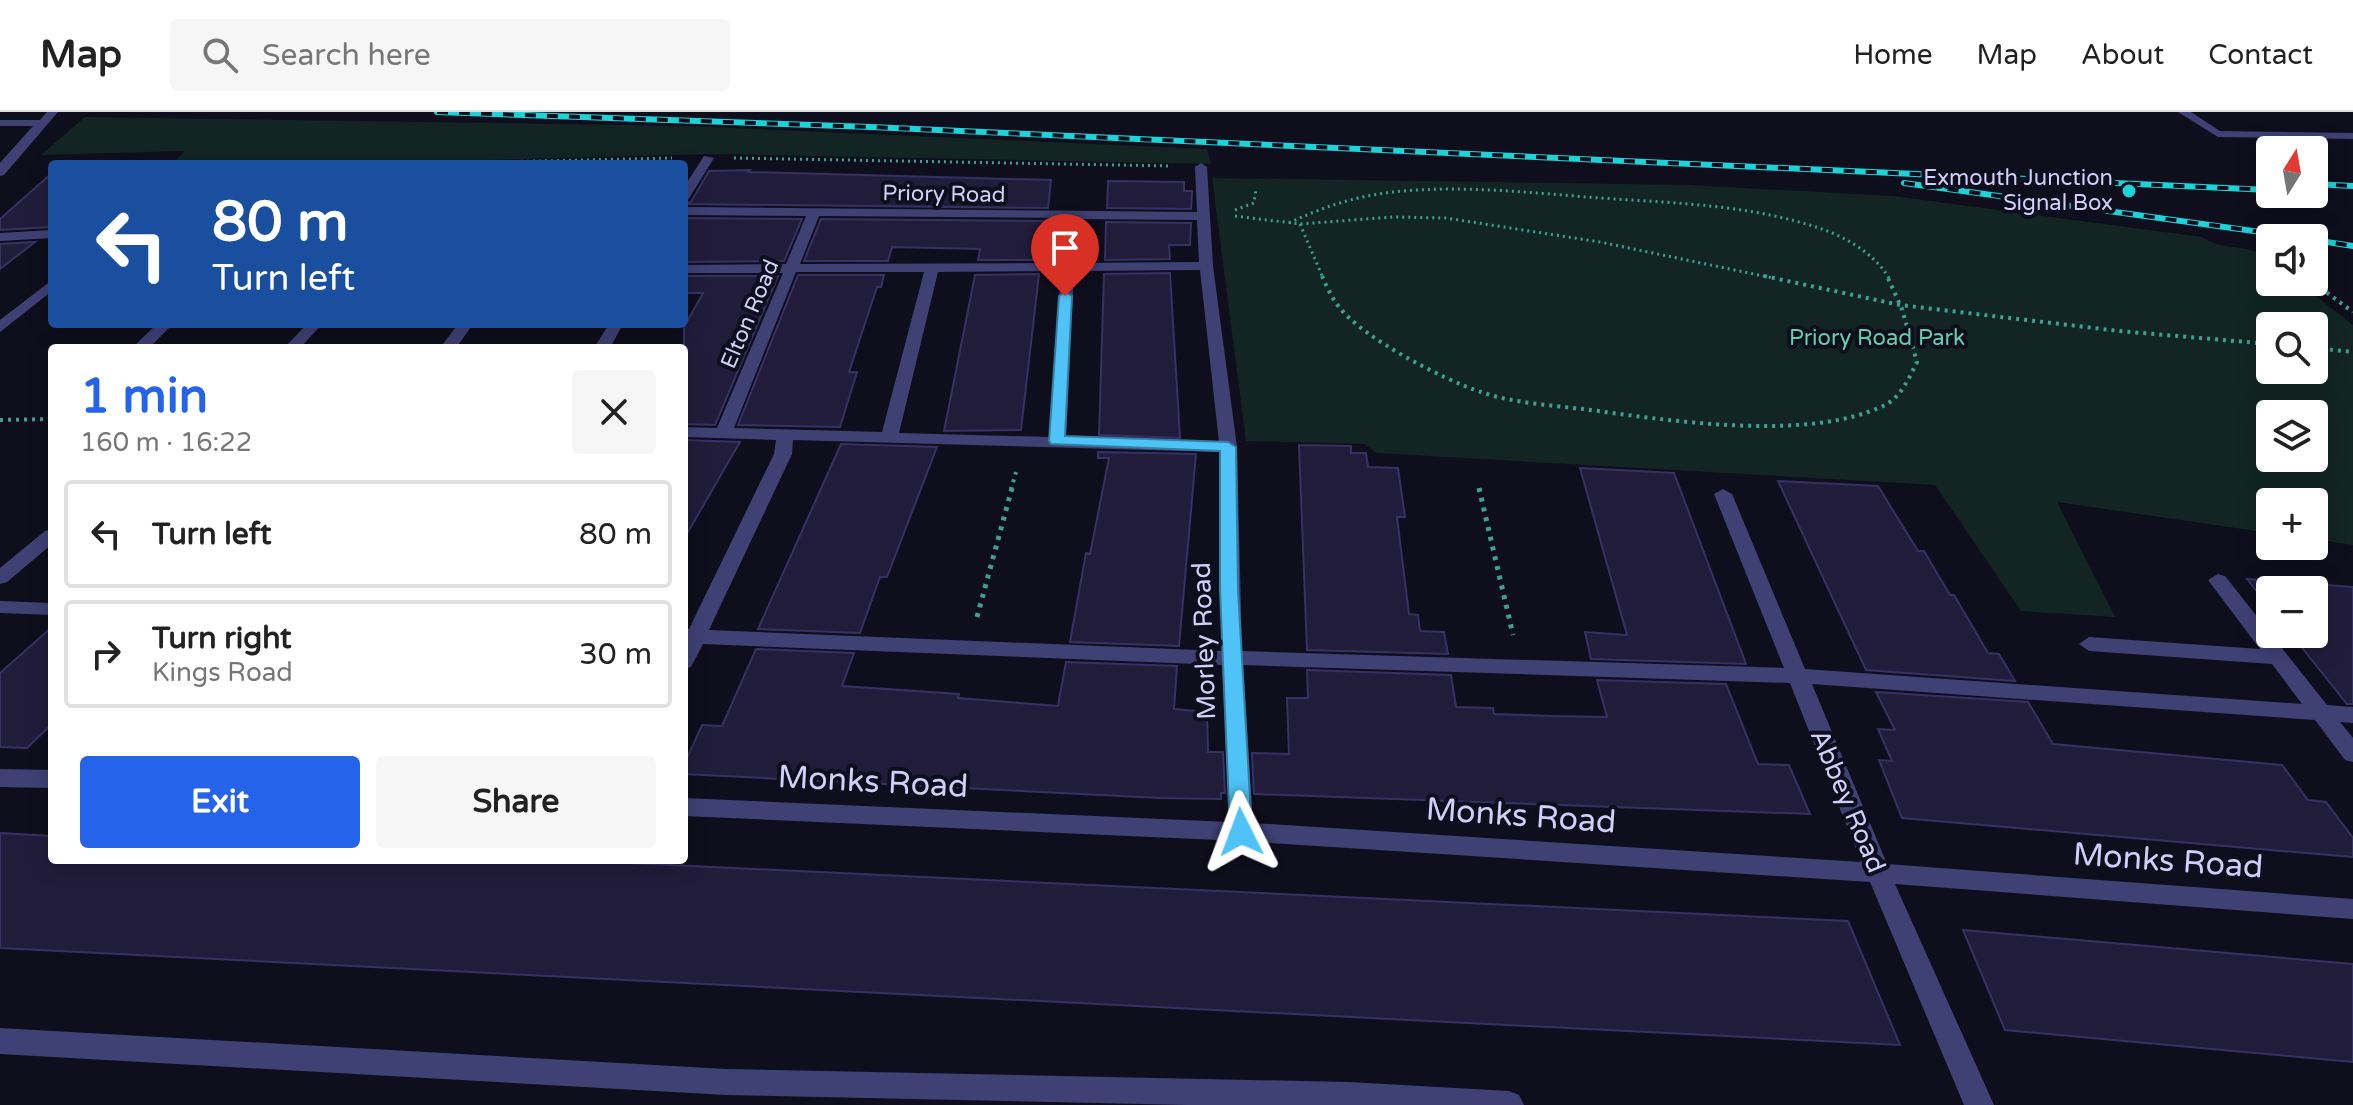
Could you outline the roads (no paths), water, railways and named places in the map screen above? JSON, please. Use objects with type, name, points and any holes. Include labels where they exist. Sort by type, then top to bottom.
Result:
[{"type":"street","points":[[0,172],[10,157],[53,112]]},
{"type":"street","points":[[2183,112],[2218,134],[2353,136]]},
{"type":"street","points":[[0,123],[41,123]]},
{"type":"street","points":[[688,190],[708,158]]},
{"type":"street","name":"Morley Road","points":[[1201,167],[1206,266],[1228,447],[1231,658],[1241,832]]},
{"type":"street","name":"Priory Road","points":[[688,211],[1203,216]]},
{"type":"street","name":"Elton Road","points":[[724,432],[814,213]]},
{"type":"street","points":[[1057,441],[1071,215]]},
{"type":"street","points":[[0,237],[48,234]]},
{"type":"street","points":[[688,269],[1206,266]]},
{"type":"street","points":[[889,438],[932,267]]},
{"type":"street","points":[[0,328],[48,289]]},
{"type":"street","points":[[144,344],[162,328]]},
{"type":"street","points":[[296,344],[311,328]]},
{"type":"street","points":[[688,432],[1228,447]]},
{"type":"street","points":[[785,436],[783,454],[691,636],[1231,658],[1796,676],[2353,715]]},
{"type":"street","name":"Abbey Road","points":[[1723,494],[1878,873],[1979,1105]]},
{"type":"street","points":[[0,578],[48,538]]},
{"type":"street","points":[[2218,580],[2353,754]]},
{"type":"street","points":[[0,607],[48,609]]},
{"type":"street","points":[[2089,644],[2275,657]]},
{"type":"street","points":[[0,778],[48,775]]},
{"type":"street","name":"Monks Road","points":[[688,807],[1241,832],[1878,873],[2353,909]]},
{"type":"street","points":[[0,1041],[726,1082],[1349,1095],[1509,1105]]},
{"type":"railway","points":[[437,112],[871,127],[2256,189]]},
{"type":"railway","points":[[1904,183],[2256,231]]},
{"type":"railway","points":[[2328,185],[2353,186]]},
{"type":"railway","points":[[2328,242],[2353,246]]},
{"type":"place","name":"Exmouth Junction Signal Box","points":[[2129,191]]},
{"type":"park label","name":"Priory Road Park","points":[[1877,338]]}]
